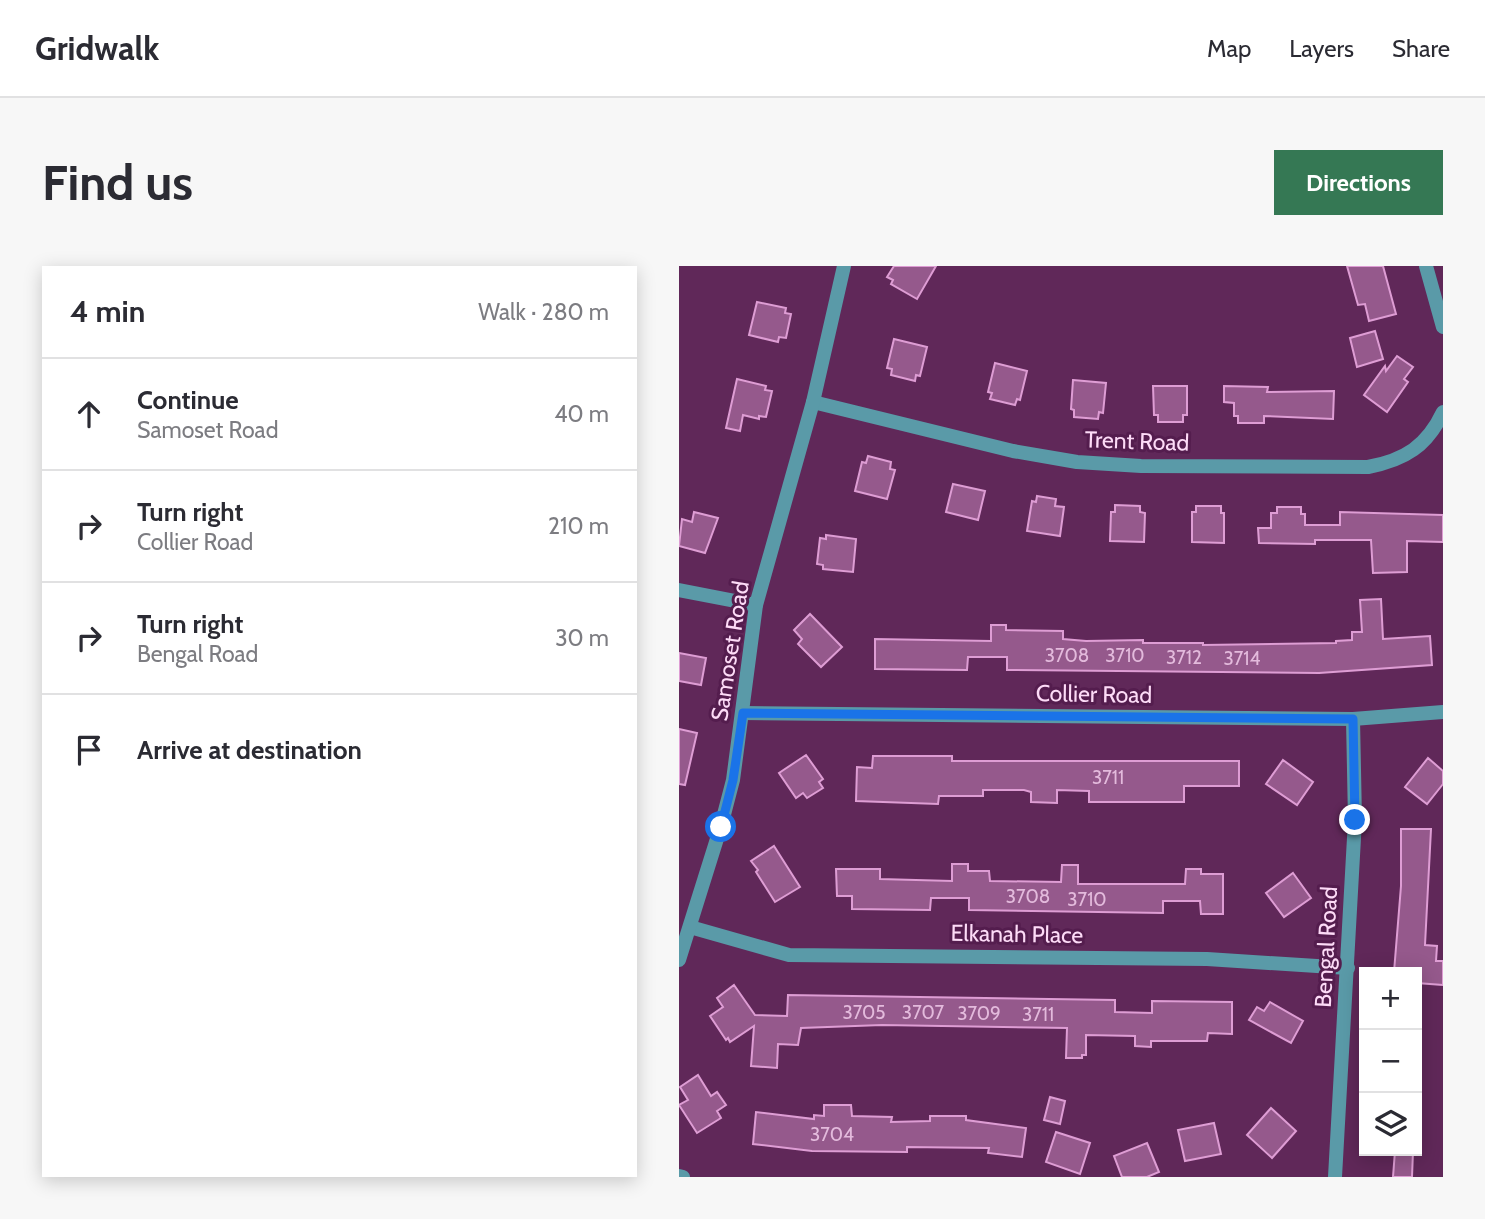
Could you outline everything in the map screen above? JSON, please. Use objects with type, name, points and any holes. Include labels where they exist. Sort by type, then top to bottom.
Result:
[{"type":"street","name":"Samoset Road","points":[[679,960],[733,780],[756,605],[813,402],[844,266]]},
{"type":"street","points":[[1426,266],[1443,327]]},
{"type":"street","name":"Trent Road","points":[[813,402],[1013,451],[1077,462],[1141,466],[1368,467],[1391,463],[1414,450],[1430,435],[1443,412]]},
{"type":"street","points":[[679,590],[756,605]]},
{"type":"street","name":"Collier Road","points":[[743,713],[1353,719],[1443,712]]},
{"type":"street","name":"Bengal Road","points":[[1335,1177],[1355,820],[1353,719]]},
{"type":"street","name":"Elkanah Place","points":[[690,927],[789,955],[1207,959],[1348,968]]},
{"type":"building","points":[[894,266],[936,266],[917,299],[891,284],[893,280],[887,277]]},
{"type":"building","points":[[1347,266],[1383,266],[1396,314],[1369,321],[1365,304],[1358,305]]},
{"type":"building","points":[[757,302],[786,308],[785,313],[791,314],[786,338],[779,337],[778,342],[749,335]]},
{"type":"building","points":[[1375,331],[1383,359],[1357,367],[1350,338]]},
{"type":"building","points":[[894,339],[927,347],[920,376],[916,375],[915,381],[891,375],[892,369],[887,368]]},
{"type":"building","points":[[1397,356],[1413,367],[1404,379],[1408,382],[1387,412],[1364,395],[1385,366],[1386,371]]},
{"type":"building","points":[[995,363],[1027,371],[1020,400],[1017,399],[1015,405],[990,399],[992,393],[988,392]]},
{"type":"building","points":[[737,379],[766,386],[765,390],[772,391],[766,417],[759,416],[759,419],[743,415],[740,431],[726,428]]},
{"type":"building","points":[[1073,380],[1106,383],[1103,413],[1099,412],[1098,419],[1074,417],[1074,410],[1071,409]]},
{"type":"building","points":[[1153,386],[1187,386],[1187,415],[1183,415],[1183,422],[1158,422],[1158,415],[1154,415]]},
{"type":"building","points":[[1224,386],[1268,387],[1267,392],[1334,391],[1333,419],[1264,416],[1264,423],[1238,423],[1238,416],[1234,416],[1234,403],[1224,402]]},
{"type":"building","points":[[868,456],[891,462],[890,469],[895,470],[887,499],[855,491],[862,462],[866,463]]},
{"type":"building","points":[[953,484],[985,491],[978,520],[946,512]]},
{"type":"building","points":[[1037,496],[1056,499],[1055,506],[1064,507],[1060,536],[1027,531],[1032,501],[1036,502]]},
{"type":"building","points":[[1115,505],[1140,506],[1140,512],[1145,513],[1144,542],[1110,541],[1111,512],[1115,512]]},
{"type":"building","points":[[1196,506],[1221,506],[1221,513],[1224,513],[1224,543],[1192,542],[1192,512],[1196,512]]},
{"type":"building","points":[[1277,507],[1301,507],[1301,514],[1305,514],[1305,525],[1340,525],[1340,512],[1443,515],[1443,542],[1407,541],[1407,572],[1373,573],[1371,540],[1315,540],[1315,544],[1259,543],[1258,528],[1271,528],[1271,513],[1277,513]]},
{"type":"building","points":[[694,512],[718,518],[705,553],[679,546],[682,519],[692,522]]},
{"type":"building","points":[[826,535],[856,539],[853,572],[823,569],[823,565],[817,564],[820,538],[826,539]]},
{"type":"building","points":[[1381,599],[1383,639],[1430,636],[1432,665],[1319,673],[1007,670],[1007,657],[968,657],[967,670],[875,669],[875,639],[991,641],[991,625],[1006,625],[1006,630],[1063,631],[1063,639],[1086,641],[1143,640],[1143,643],[1203,645],[1336,643],[1352,640],[1352,632],[1362,632],[1360,600]]},
{"type":"building","points":[[810,614],[842,647],[821,667],[798,644],[802,639],[794,630]]},
{"type":"building","points":[[679,653],[706,658],[701,685],[679,681]]},
{"type":"building","points":[[679,729],[697,733],[685,785],[679,784]]},
{"type":"building","points":[[806,755],[823,779],[819,782],[823,788],[807,798],[803,793],[796,798],[779,773]]},
{"type":"building","points":[[873,756],[952,756],[952,761],[1239,761],[1239,786],[1184,786],[1184,802],[1089,802],[1089,791],[1057,790],[1057,803],[1031,802],[1031,792],[1024,790],[983,790],[983,796],[939,796],[938,804],[856,801],[857,767],[872,768]]},
{"type":"building","points":[[1428,758],[1443,771],[1443,784],[1427,804],[1405,787]]},
{"type":"building","points":[[1283,760],[1313,782],[1297,805],[1266,784]]},
{"type":"building","points":[[1401,829],[1431,829],[1425,945],[1437,946],[1436,961],[1443,961],[1443,985],[1422,983],[1422,967],[1394,967],[1401,886]]},
{"type":"building","points":[[774,846],[800,887],[775,902],[751,861]]},
{"type":"building","points":[[952,864],[968,864],[968,871],[989,871],[990,881],[1061,882],[1062,865],[1078,865],[1078,884],[1185,884],[1186,869],[1201,869],[1201,874],[1223,874],[1223,914],[1201,914],[1200,901],[1163,901],[1163,913],[969,910],[969,898],[931,898],[930,910],[852,909],[852,896],[837,896],[836,869],[880,869],[880,879],[952,881]]},
{"type":"building","points":[[1293,873],[1311,898],[1284,917],[1266,893]]},
{"type":"building","points":[[734,985],[755,1015],[787,1016],[788,995],[1115,1000],[1115,1012],[1152,1013],[1152,1001],[1232,1002],[1232,1034],[1208,1033],[1207,1041],[1151,1041],[1151,1047],[1135,1046],[1135,1036],[1086,1035],[1086,1055],[1082,1055],[1082,1058],[1066,1058],[1067,1028],[882,1025],[801,1028],[798,1045],[778,1044],[777,1068],[751,1066],[754,1026],[730,1042],[710,1016],[723,1007],[717,998]]},
{"type":"building","points":[[1270,1002],[1303,1021],[1291,1043],[1249,1020],[1257,1007],[1264,1011]]},
{"type":"building","points":[[698,1075],[711,1096],[717,1092],[726,1105],[717,1111],[721,1118],[697,1133],[679,1105],[688,1100],[680,1087]]},
{"type":"building","points":[[1050,1097],[1065,1101],[1060,1124],[1044,1120]]},
{"type":"building","points":[[824,1105],[851,1105],[852,1116],[892,1117],[891,1122],[930,1121],[930,1116],[966,1116],[966,1120],[1026,1128],[1022,1157],[988,1153],[989,1148],[907,1147],[907,1152],[812,1151],[753,1144],[756,1112],[814,1119],[814,1115],[824,1116]]},
{"type":"building","points":[[1271,1108],[1296,1131],[1272,1158],[1247,1135]]},
{"type":"building","points":[[1214,1123],[1221,1154],[1185,1161],[1178,1130]]},
{"type":"building","points":[[1056,1132],[1090,1143],[1080,1174],[1046,1162]]},
{"type":"building","points":[[1147,1143],[1159,1172],[1147,1177],[1122,1177],[1114,1156]]},
{"type":"building","points":[[1395,1156],[1413,1156],[1412,1177],[1393,1177]]},
{"type":"route","points":[[721,827],[733,780],[743,713],[1353,719],[1355,820]]}]
